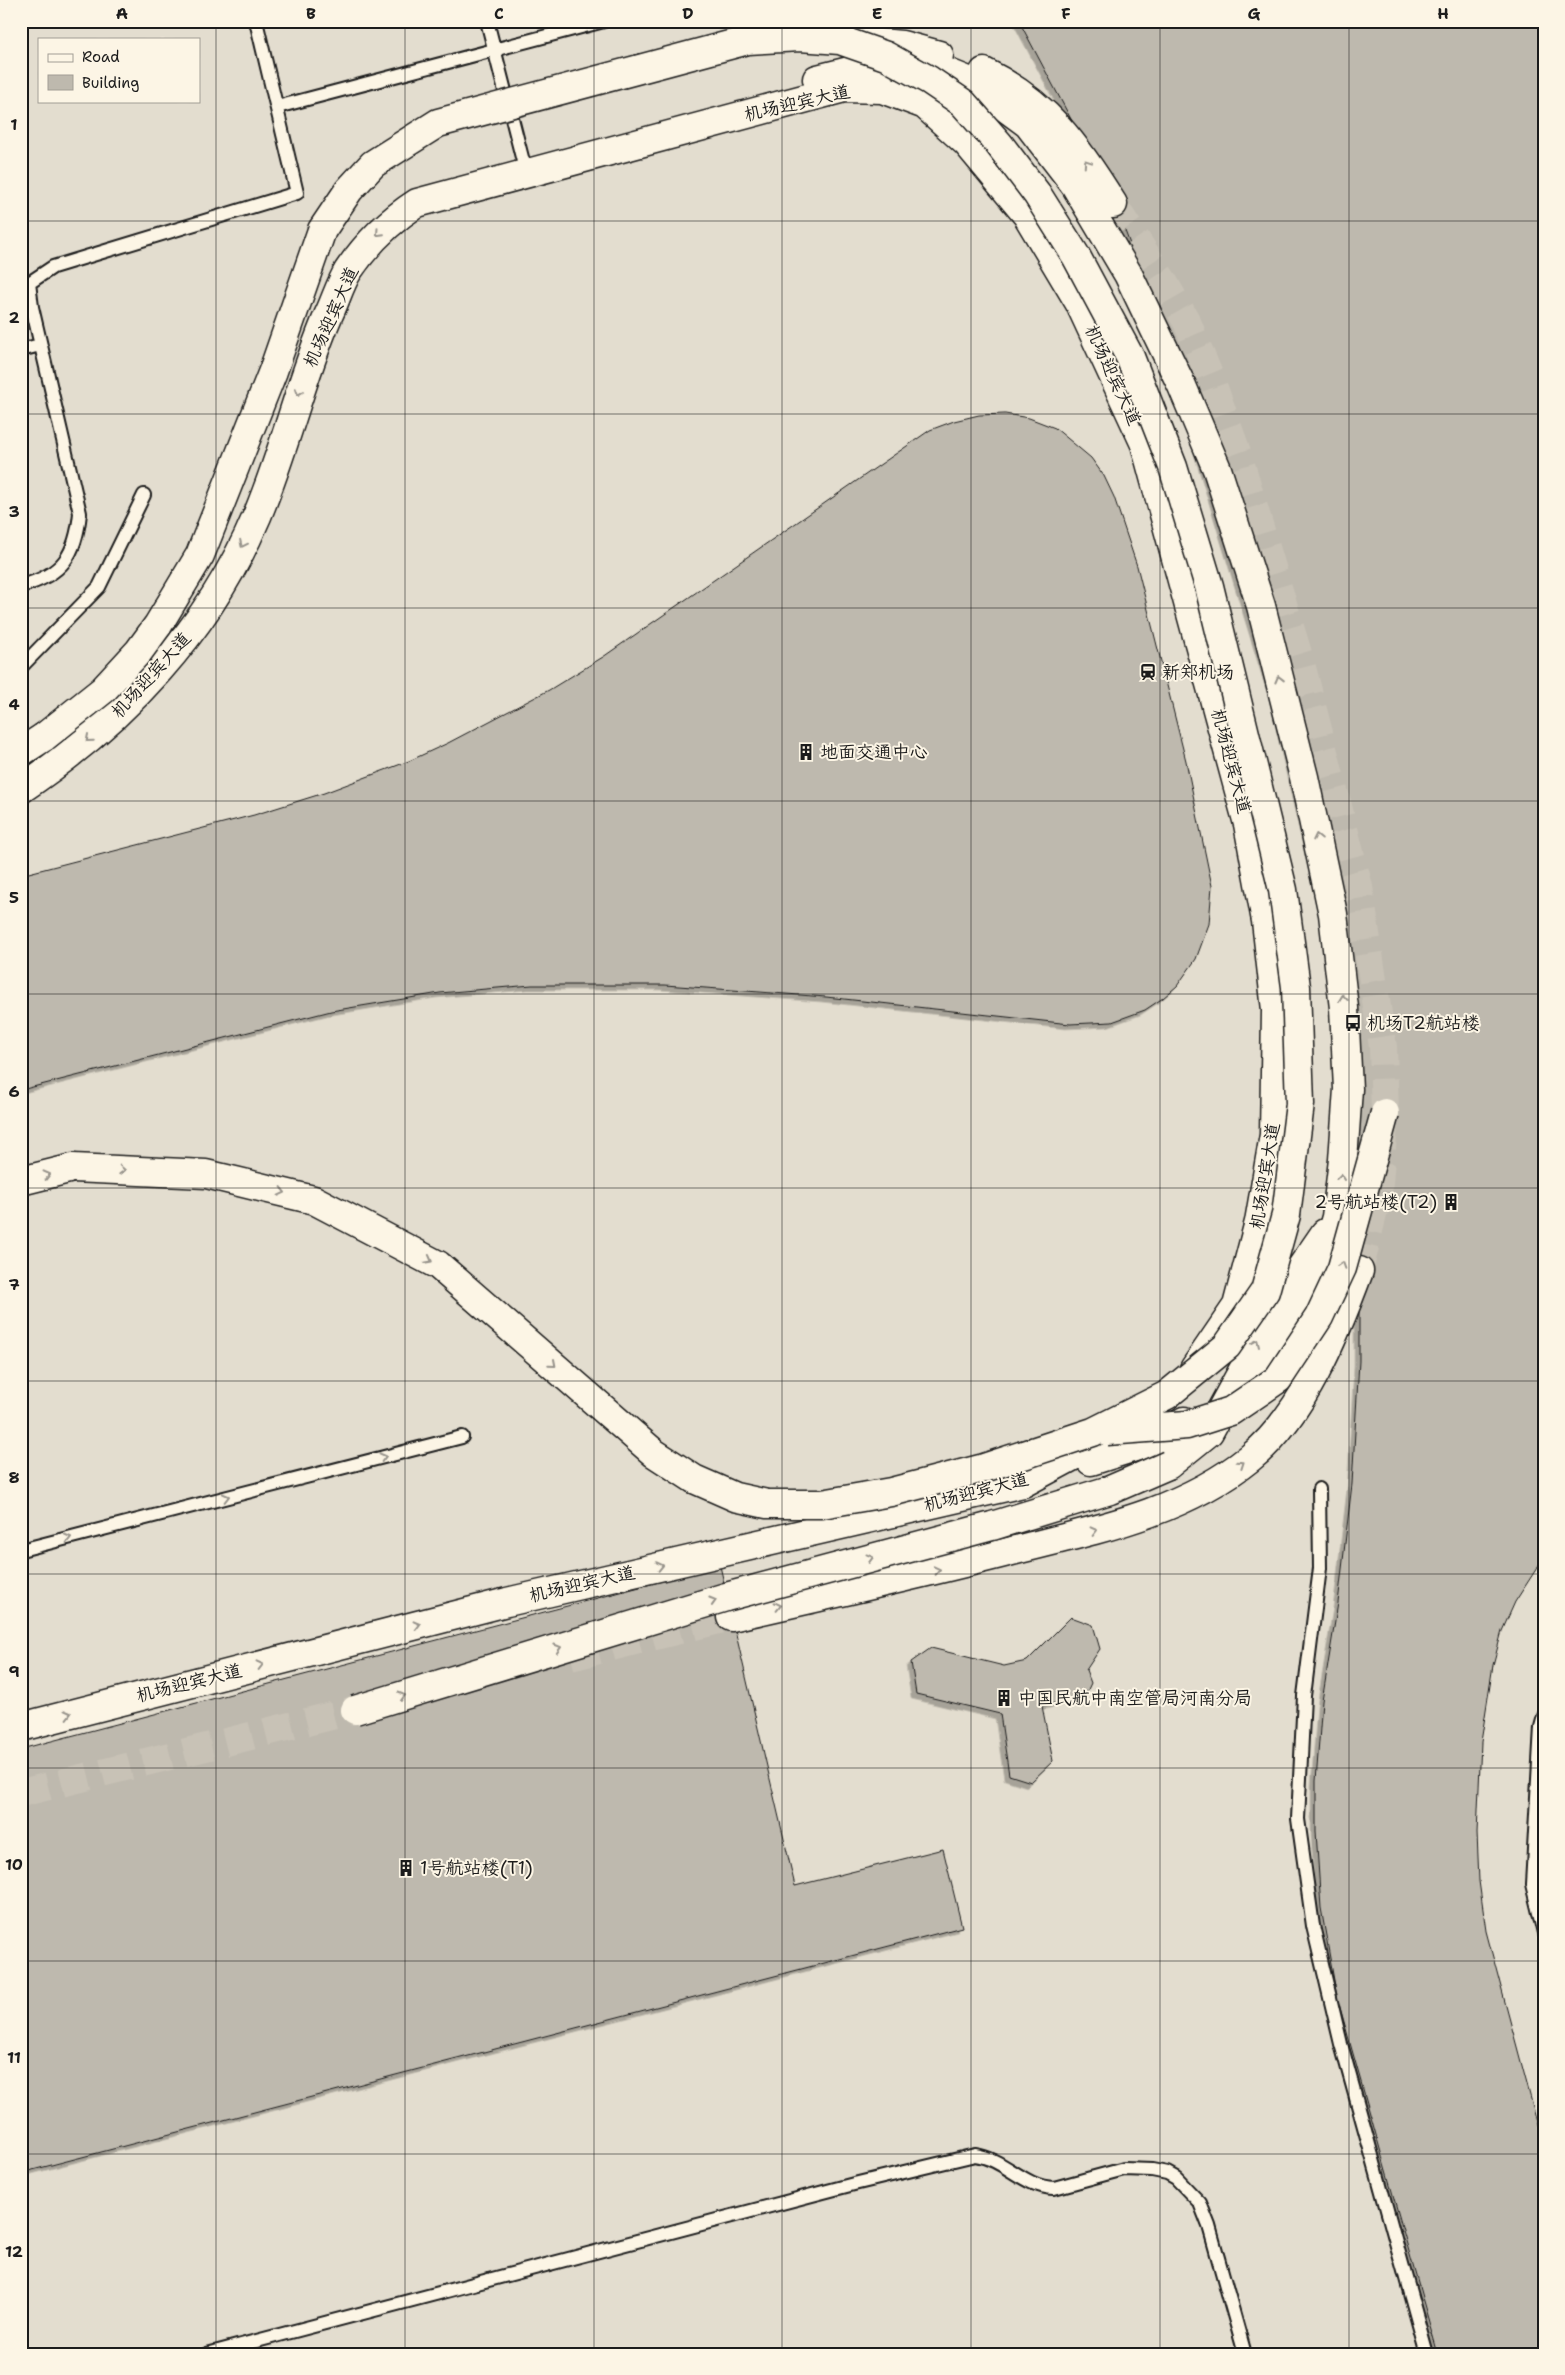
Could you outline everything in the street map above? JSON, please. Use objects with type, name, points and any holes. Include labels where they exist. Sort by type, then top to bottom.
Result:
[{"type":"main road","points":[[21,752],[44,737],[103,690],[138,651],[158,625],[200,555],[273,371],[322,230],[349,190],[373,164],[438,123],[748,40],[800,37],[902,45],[968,64],[993,76],[1026,97],[1060,127],[1086,161],[1113,204]]},
{"type":"main road","points":[[21,1181],[73,1168],[206,1174],[314,1200],[438,1264],[654,1453],[694,1480],[735,1498],[767,1504],[822,1504],[881,1494],[984,1468],[1093,1432],[1167,1395],[1227,1346],[1265,1291],[1286,1215],[1300,1104],[1296,987],[1283,890],[1209,586],[1173,466],[1130,357],[1076,256],[1037,194],[999,144],[963,103],[886,56],[840,40]]},
{"type":"main road","points":[[356,1710],[726,1597],[992,1526],[1101,1493],[1168,1466],[1209,1432],[1261,1375],[1315,1290],[1336,1217],[1343,1160],[1348,1089],[1344,1008],[1333,914],[1304,776],[1261,606],[1217,469],[1182,386],[1128,274],[1075,185],[1028,124],[971,82],[929,65],[881,64],[839,72],[763,96],[686,130]]},
{"type":"main road","name":"机场迎宾大道","points":[[21,789],[86,743],[119,713],[146,686],[209,606],[233,565],[257,516],[315,346],[344,281],[370,243],[392,219],[417,203],[844,88],[882,89],[925,105],[968,143],[1027,215],[1079,302],[1145,444],[1248,824],[1266,921],[1276,1010],[1274,1135],[1259,1222],[1237,1306],[1194,1370],[1147,1417],[1023,1483],[507,1602],[21,1726]]},
{"type":"main road","points":[[1093,1432],[1187,1424],[1232,1411],[1278,1379],[1320,1317],[1342,1268],[1385,1114]]},
{"type":"main road","points":[[1209,1432],[1243,1370],[1266,1319],[1336,1217]]},
{"type":"main road","points":[[1259,1222],[1266,1319]]},
{"type":"main road","points":[[731,1617],[949,1567],[1124,1523],[1198,1493],[1250,1458],[1281,1427],[1310,1379],[1339,1323],[1359,1271]]},
{"type":"main road","points":[[1023,1483],[1151,1442],[1200,1411],[1243,1370]]},
{"type":"lane","points":[[21,586],[42,580],[58,569],[72,552],[78,531],[80,512],[40,344],[29,283],[52,267],[297,193],[256,21]]},
{"type":"lane","points":[[487,21],[526,173]]},
{"type":"lane","points":[[277,107],[604,21]]},
{"type":"lane","points":[[21,350],[40,344]]},
{"type":"lane","points":[[21,667],[99,587],[144,495]]},
{"type":"lane","points":[[21,1550],[462,1437]]},
{"type":"lane","points":[[1320,1489],[1320,1568],[1304,1696],[1298,1819],[1313,1926],[1339,2034],[1427,2354]]},
{"type":"lane","points":[[1544,1716],[1541,1728],[1532,1884],[1544,1934]]},
{"type":"lane","points":[[207,2354],[854,2184],[975,2155],[988,2157],[1001,2163],[1032,2184],[1042,2188],[1054,2188],[1138,2168],[1167,2173],[1176,2178],[1200,2203],[1209,2226],[1244,2354]]},
{"type":"shaded area","points":[[21,21],[1544,21],[1544,2354],[21,2354]]},
{"type":"building","name":"2号航站楼(T2)","points":[[1019,21],[1544,21],[1544,1557],[1515,1602],[1502,1631],[1493,1665],[1481,1742],[1477,1833],[1479,1881],[1486,1931],[1544,2148],[1544,2354],[1438,2354],[1337,1997],[1321,1908],[1316,1831],[1316,1781],[1322,1701],[1338,1603],[1352,1484],[1359,1361],[1359,1271],[1326,921],[1274,695],[1161,326],[1122,223],[1072,121]]},
{"type":"building","name":"地面交通中心","points":[[1005,414],[1029,418],[1055,428],[1091,458],[1104,476],[1114,497],[1137,566],[1186,761],[1212,886],[1209,924],[1196,959],[1177,986],[1163,998],[1145,1010],[1112,1022],[1070,1024],[826,997],[665,985],[532,985],[440,993],[331,1011],[21,1090],[21,875],[254,815],[324,793],[409,761],[448,743],[549,690],[603,657],[930,430],[954,421],[979,415]]},
{"type":"building","name":"1号航站楼(T1)","points":[[720,1566],[795,1886],[943,1849],[962,1927],[21,2173],[21,1749]]},
{"type":"building","name":"中国民航中南空管局河南分局","points":[[1071,1617],[1093,1625],[1100,1649],[1086,1670],[1091,1683],[1085,1696],[1042,1706],[1053,1761],[1031,1782],[1009,1775],[1000,1714],[916,1694],[911,1662],[931,1648],[1004,1666],[1027,1661]]},
{"type":"tunnel","points":[[1113,204],[1164,282],[1187,322],[1210,377],[1238,455],[1300,660],[1359,887],[1383,1047],[1385,1113],[1378,1194],[1359,1271]]},
{"type":"tunnel","points":[[571,1657],[731,1617]]},
{"type":"tunnel","points":[[21,1793],[379,1704]]},
{"type":"place","name":"新郑机场","points":[[1148,672]]},
{"type":"place","name":"地面交通中心","points":[[806,752]]},
{"type":"place","name":"机场T2航站楼","points":[[1353,1023]]},
{"type":"place","name":"2号航站楼(T2)","points":[[1451,1202]]},
{"type":"place","name":"中国民航中南空管局河南分局","points":[[1004,1698]]},
{"type":"place","name":"1号航站楼(T1)","points":[[406,1868]]}]
